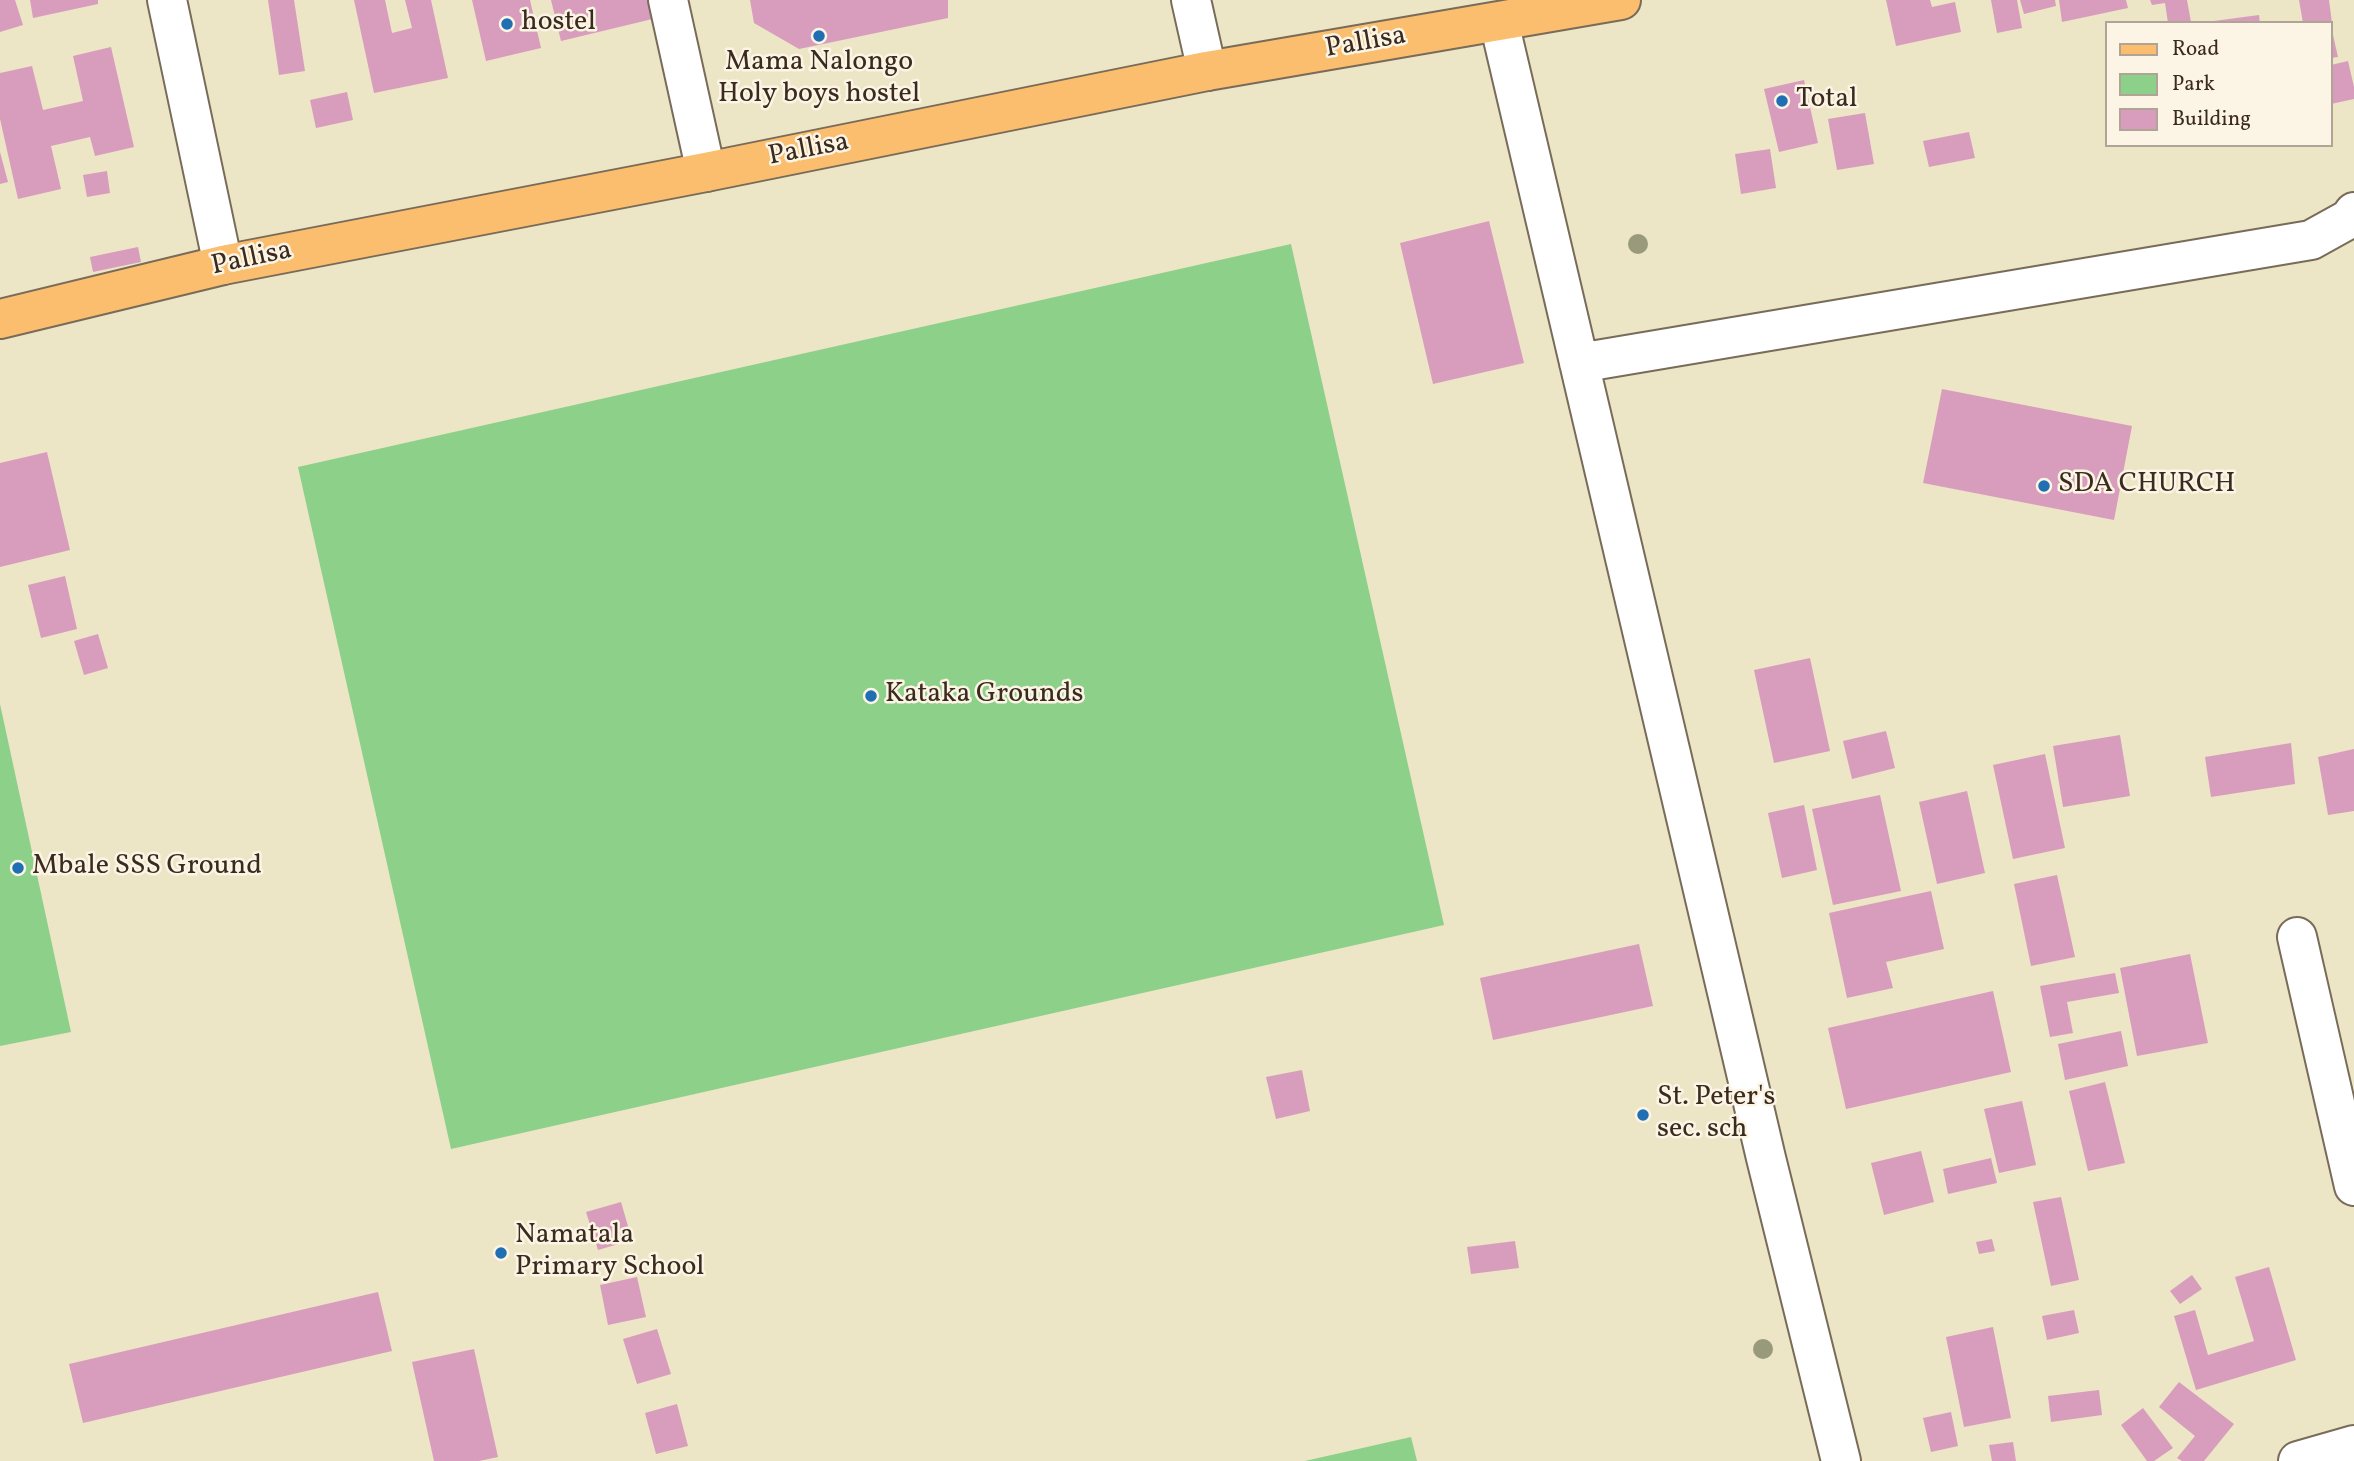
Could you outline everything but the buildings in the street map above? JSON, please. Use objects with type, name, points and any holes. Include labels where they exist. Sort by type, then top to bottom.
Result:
[{"type":"main road","name":"Pallisa","points":[[0,319],[223,265],[706,172],[1207,71],[1621,0]]},
{"type":"street","points":[[167,0],[223,265]]},
{"type":"street","points":[[668,0],[706,172]]},
{"type":"street","points":[[1191,0],[1207,71]]},
{"type":"street","points":[[1499,22],[1769,1171],[1841,1461]]},
{"type":"street","points":[[1579,363],[2311,240],[2349,219],[2354,212]]},
{"type":"street","points":[[2297,937],[2354,1186]]},
{"type":"street","points":[[2298,1461],[2354,1446]]},
{"type":"green space","name":"Kataka Grounds","points":[[1291,244],[1444,925],[451,1149],[298,467]]},
{"type":"green space","name":"Mbale SSS Ground","points":[[0,704],[71,1032],[0,1046]]},
{"type":"green space","points":[[1411,1437],[1417,1461],[1305,1461]]},
{"type":"place","name":"hostel","points":[[507,24]]},
{"type":"place","name":"Mama Nalongo Holy boys hostel","points":[[819,36]]},
{"type":"place","name":"Total","points":[[1782,101]]},
{"type":"place","name":"SDA CHURCH","points":[[2044,486]]},
{"type":"place","name":"Kataka Grounds","points":[[871,696]]},
{"type":"place","name":"Mbale SSS Ground","points":[[18,868]]},
{"type":"place","name":"St. Peter's sec. sch","points":[[1643,1115]]},
{"type":"place","name":"Namatala Primary School","points":[[501,1253]]}]
